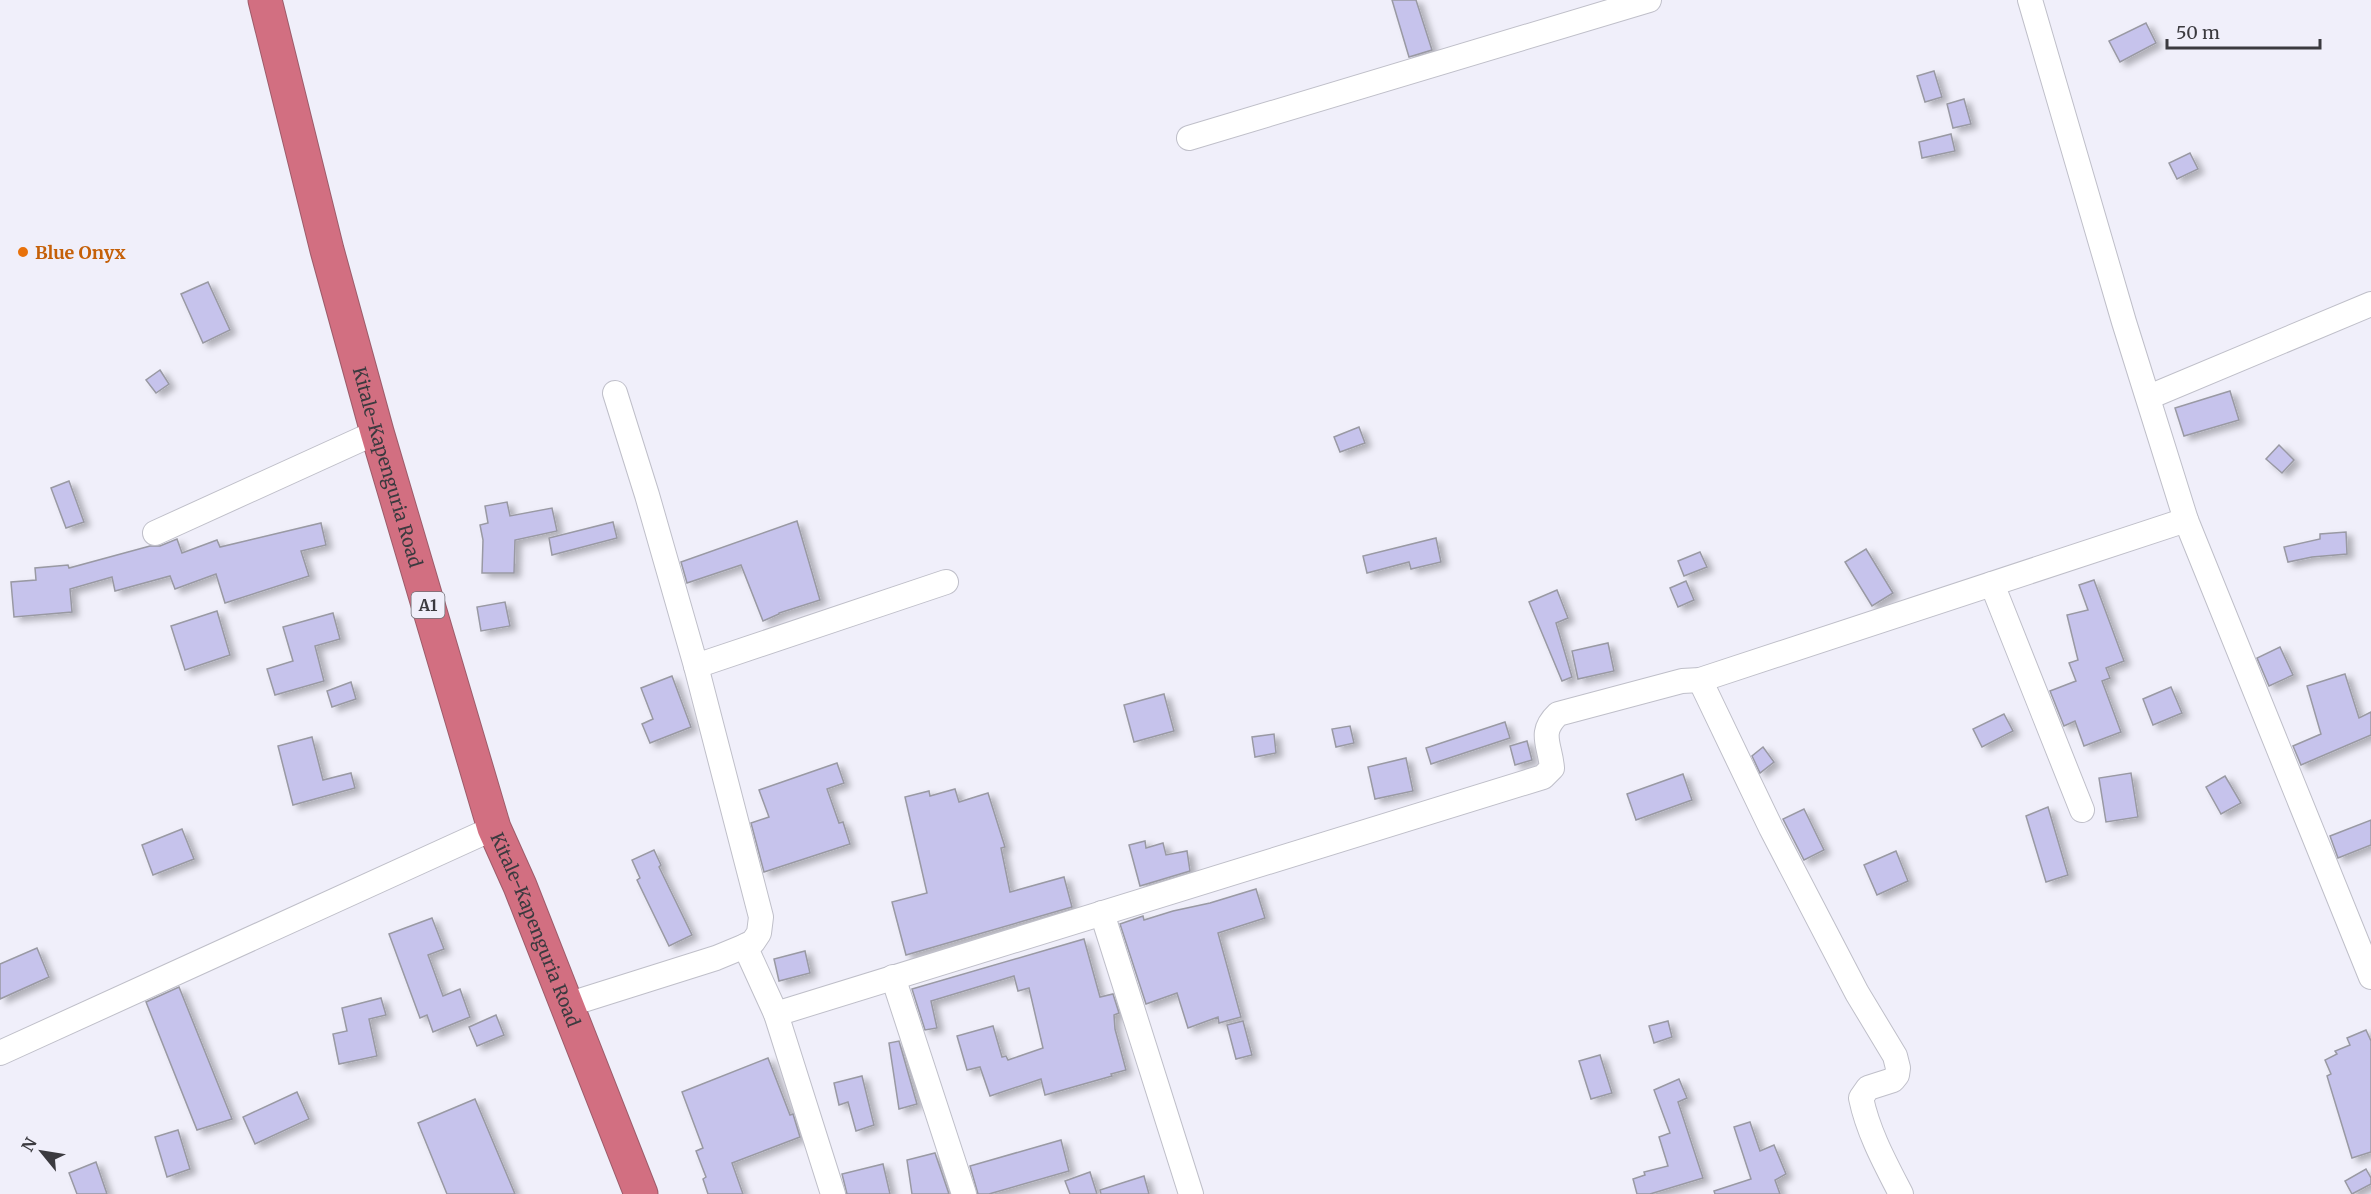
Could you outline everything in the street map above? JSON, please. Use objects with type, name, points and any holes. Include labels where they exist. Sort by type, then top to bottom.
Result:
[{"type":"highway","name":"Kitale-Kapenguria Road","points":[[265,0],[327,250],[377,432],[494,828],[520,886],[641,1194]]},
{"type":"street","points":[[1190,138],[1649,0]]},
{"type":"street","points":[[2030,0],[2124,322],[2186,520],[2371,977]]},
{"type":"street","points":[[2149,397],[2371,304]]},
{"type":"street","points":[[567,1005],[716,958],[745,946],[753,942],[759,933],[761,917],[696,666],[615,393]]},
{"type":"street","points":[[155,533],[377,432]]},
{"type":"street","points":[[776,1014],[1544,777],[1552,768],[1546,730],[1549,722],[1558,714],[1682,681],[1700,680],[2186,520]]},
{"type":"street","points":[[696,666],[946,582]]},
{"type":"street","points":[[1992,584],[2082,810]]},
{"type":"street","points":[[1700,680],[1771,828],[1857,993],[1895,1056],[1898,1068],[1893,1080],[1868,1088],[1861,1098],[1878,1149],[1901,1194]]},
{"type":"street","points":[[0,1053],[494,828]]},
{"type":"street","points":[[1102,913],[1191,1194]]},
{"type":"street","points":[[745,946],[776,1014],[833,1194]]},
{"type":"street","points":[[893,977],[964,1194]]},
{"type":"building","points":[[1392,0],[1416,0],[1432,50],[1409,57]]},
{"type":"building","points":[[2146,23],[2156,43],[2120,62],[2109,41]]},
{"type":"building","points":[[1934,71],[1942,97],[1925,102],[1917,76]]},
{"type":"building","points":[[1964,99],[1971,124],[1953,128],[1947,104]]},
{"type":"building","points":[[1951,134],[1955,151],[1922,158],[1919,142]]},
{"type":"building","points":[[2190,153],[2198,169],[2177,179],[2169,163]]},
{"type":"building","points":[[208,282],[230,330],[203,343],[181,294]]},
{"type":"building","points":[[160,370],[169,384],[156,393],[146,380]]},
{"type":"building","points":[[2230,391],[2239,420],[2184,436],[2175,408]]},
{"type":"building","points":[[1359,427],[1365,443],[1340,452],[1334,437]]},
{"type":"building","points":[[2279,445],[2294,460],[2282,473],[2266,459]]},
{"type":"building","points":[[69,481],[84,522],[66,528],[51,488]]},
{"type":"building","points":[[507,502],[510,516],[552,508],[557,531],[515,540],[514,573],[482,573],[483,540],[480,525],[488,523],[485,506]]},
{"type":"building","points":[[797,521],[820,600],[779,613],[763,621],[741,565],[687,583],[681,562]]},
{"type":"building","points":[[613,522],[617,538],[552,555],[549,538]]},
{"type":"building","points":[[321,523],[326,545],[301,551],[309,576],[225,603],[216,574],[175,589],[170,576],[115,591],[112,577],[70,589],[72,612],[14,617],[11,582],[36,580],[35,568],[68,565],[69,568],[150,546],[160,546],[177,539],[182,553],[217,540],[220,547]]},
{"type":"building","points":[[2346,532],[2347,554],[2288,562],[2284,547],[2320,539],[2320,534]]},
{"type":"building","points":[[1436,538],[1441,562],[1411,569],[1409,562],[1367,573],[1363,556]]},
{"type":"building","points":[[1866,549],[1893,593],[1872,606],[1845,562]]},
{"type":"building","points":[[1700,552],[1707,567],[1684,576],[1678,561]]},
{"type":"building","points":[[2094,580],[2124,661],[2106,668],[2110,678],[2102,681],[2121,732],[2084,746],[2075,721],[2064,726],[2050,691],[2076,681],[2069,663],[2078,660],[2067,615],[2088,610],[2079,585]]},
{"type":"building","points":[[1686,581],[1694,600],[1678,607],[1670,588]]},
{"type":"building","points":[[1557,590],[1568,618],[1556,623],[1572,677],[1562,681],[1529,602]]},
{"type":"building","points":[[505,602],[510,626],[481,631],[477,607]]},
{"type":"building","points":[[217,611],[230,655],[185,670],[171,626]]},
{"type":"building","points":[[333,613],[340,639],[315,646],[324,681],[275,695],[267,669],[293,661],[283,627]]},
{"type":"building","points":[[1608,643],[1614,671],[1578,679],[1572,651]]},
{"type":"building","points":[[2280,647],[2293,675],[2269,686],[2257,658]]},
{"type":"building","points":[[2345,674],[2359,718],[2371,712],[2371,735],[2301,765],[2293,746],[2321,734],[2307,686]]},
{"type":"building","points":[[672,676],[691,727],[650,743],[642,724],[653,719],[641,688]]},
{"type":"building","points":[[351,682],[356,699],[332,707],[327,691]]},
{"type":"building","points":[[2171,687],[2182,713],[2153,725],[2143,699]]},
{"type":"building","points":[[1164,694],[1174,731],[1134,742],[1124,705]]},
{"type":"building","points":[[2004,714],[2013,731],[1982,747],[1973,729]]},
{"type":"building","points":[[1505,722],[1510,738],[1431,764],[1426,748]]},
{"type":"building","points":[[1350,726],[1354,743],[1336,747],[1332,729]]},
{"type":"building","points":[[1274,734],[1276,753],[1255,757],[1252,737]]},
{"type":"building","points":[[312,737],[323,780],[351,773],[355,788],[293,805],[278,746]]},
{"type":"building","points":[[1527,741],[1532,760],[1515,765],[1510,746]]},
{"type":"building","points":[[1763,747],[1774,762],[1760,773],[1752,756]]},
{"type":"building","points":[[1406,758],[1413,791],[1375,799],[1368,767]]},
{"type":"building","points":[[837,763],[844,783],[827,789],[839,823],[843,822],[850,844],[764,872],[751,823],[769,817],[759,790]]},
{"type":"building","points":[[2131,773],[2138,817],[2106,822],[2099,778]]},
{"type":"building","points":[[1683,774],[1692,800],[1636,820],[1627,794]]},
{"type":"building","points":[[2225,776],[2241,803],[2221,814],[2206,787]]},
{"type":"building","points":[[955,789],[959,802],[988,793],[1005,847],[1001,848],[1010,892],[1064,877],[1072,907],[906,955],[892,902],[927,893],[905,797],[929,791],[930,796]]},
{"type":"building","points":[[2048,807],[2068,875],[2046,882],[2026,816]]},
{"type":"building","points":[[1804,809],[1824,850],[1804,860],[1783,819]]},
{"type":"building","points":[[2371,820],[2371,845],[2338,858],[2330,836]]},
{"type":"building","points":[[182,829],[194,859],[153,875],[142,845]]},
{"type":"building","points":[[1145,841],[1146,848],[1163,843],[1166,855],[1187,851],[1190,871],[1140,886],[1129,845]]},
{"type":"building","points":[[654,850],[661,865],[659,867],[692,935],[669,946],[637,880],[640,878],[632,860]]},
{"type":"building","points":[[1896,851],[1908,881],[1877,895],[1864,865]]},
{"type":"building","points":[[1256,889],[1265,918],[1218,933],[1241,1017],[1219,1023],[1218,1017],[1188,1028],[1177,993],[1146,1004],[1120,924],[1143,916],[1144,920]]},
{"type":"building","points":[[432,918],[444,949],[428,955],[443,996],[460,989],[470,1017],[433,1032],[427,1015],[420,1018],[389,934]]},
{"type":"building","points":[[1084,939],[1100,997],[1113,994],[1119,1013],[1114,1015],[1115,1029],[1126,1070],[1045,1095],[1041,1079],[990,1096],[980,1067],[967,1070],[957,1036],[993,1026],[1002,1057],[1006,1056],[1008,1060],[1043,1048],[1029,988],[1018,991],[1014,976],[931,1001],[937,1028],[925,1030],[912,989]]},
{"type":"building","points":[[37,948],[49,977],[0,999],[0,964]]},
{"type":"building","points":[[805,951],[810,973],[779,981],[774,959]]},
{"type":"building","points":[[179,987],[232,1119],[197,1130],[146,1002]]},
{"type":"building","points":[[381,998],[386,1015],[369,1019],[377,1056],[339,1064],[333,1034],[347,1031],[342,1008]]},
{"type":"building","points":[[496,1015],[504,1035],[477,1046],[469,1027]]},
{"type":"building","points":[[1243,1021],[1252,1055],[1236,1059],[1227,1025]]},
{"type":"building","points":[[1668,1021],[1672,1037],[1654,1043],[1649,1026]]},
{"type":"building","points":[[2366,1030],[2371,1041],[2371,1152],[2352,1158],[2327,1076],[2331,1074],[2325,1060],[2337,1054],[2335,1051],[2350,1045],[2347,1038]]},
{"type":"building","points":[[899,1041],[917,1104],[899,1109],[889,1043]]},
{"type":"building","points":[[1600,1055],[1612,1093],[1591,1099],[1579,1061]]},
{"type":"building","points":[[768,1058],[790,1115],[793,1114],[800,1137],[732,1163],[743,1194],[708,1194],[703,1179],[706,1177],[696,1151],[703,1148],[682,1092]]},
{"type":"building","points":[[862,1076],[874,1125],[856,1131],[848,1102],[839,1105],[834,1083]]},
{"type":"building","points":[[1679,1079],[1687,1098],[1678,1102],[1703,1178],[1650,1194],[1637,1194],[1633,1179],[1645,1175],[1644,1172],[1668,1166],[1659,1137],[1670,1133],[1654,1090]]},
{"type":"building","points":[[297,1092],[309,1119],[255,1144],[243,1117]]},
{"type":"building","points":[[475,1099],[515,1194],[447,1194],[418,1123]]},
{"type":"building","points":[[1750,1122],[1760,1151],[1774,1145],[1786,1174],[1775,1180],[1780,1194],[1715,1194],[1714,1191],[1751,1179],[1734,1127]]},
{"type":"building","points":[[178,1130],[190,1169],[167,1177],[155,1137]]},
{"type":"building","points":[[1061,1140],[1069,1171],[989,1194],[978,1194],[970,1166]]},
{"type":"building","points":[[935,1153],[949,1194],[912,1194],[907,1160]]},
{"type":"building","points":[[96,1162],[107,1194],[77,1194],[69,1173]]},
{"type":"building","points":[[883,1164],[890,1194],[847,1194],[842,1174]]},
{"type":"building","points":[[2366,1169],[2371,1178],[2371,1184],[2352,1194],[2345,1181]]},
{"type":"building","points":[[1090,1172],[1097,1194],[1070,1194],[1065,1181]]},
{"type":"building","points":[[1144,1176],[1149,1194],[1101,1194],[1100,1190]]},
{"type":"place","name":"Blue Onyx","points":[[23,252]]}]
